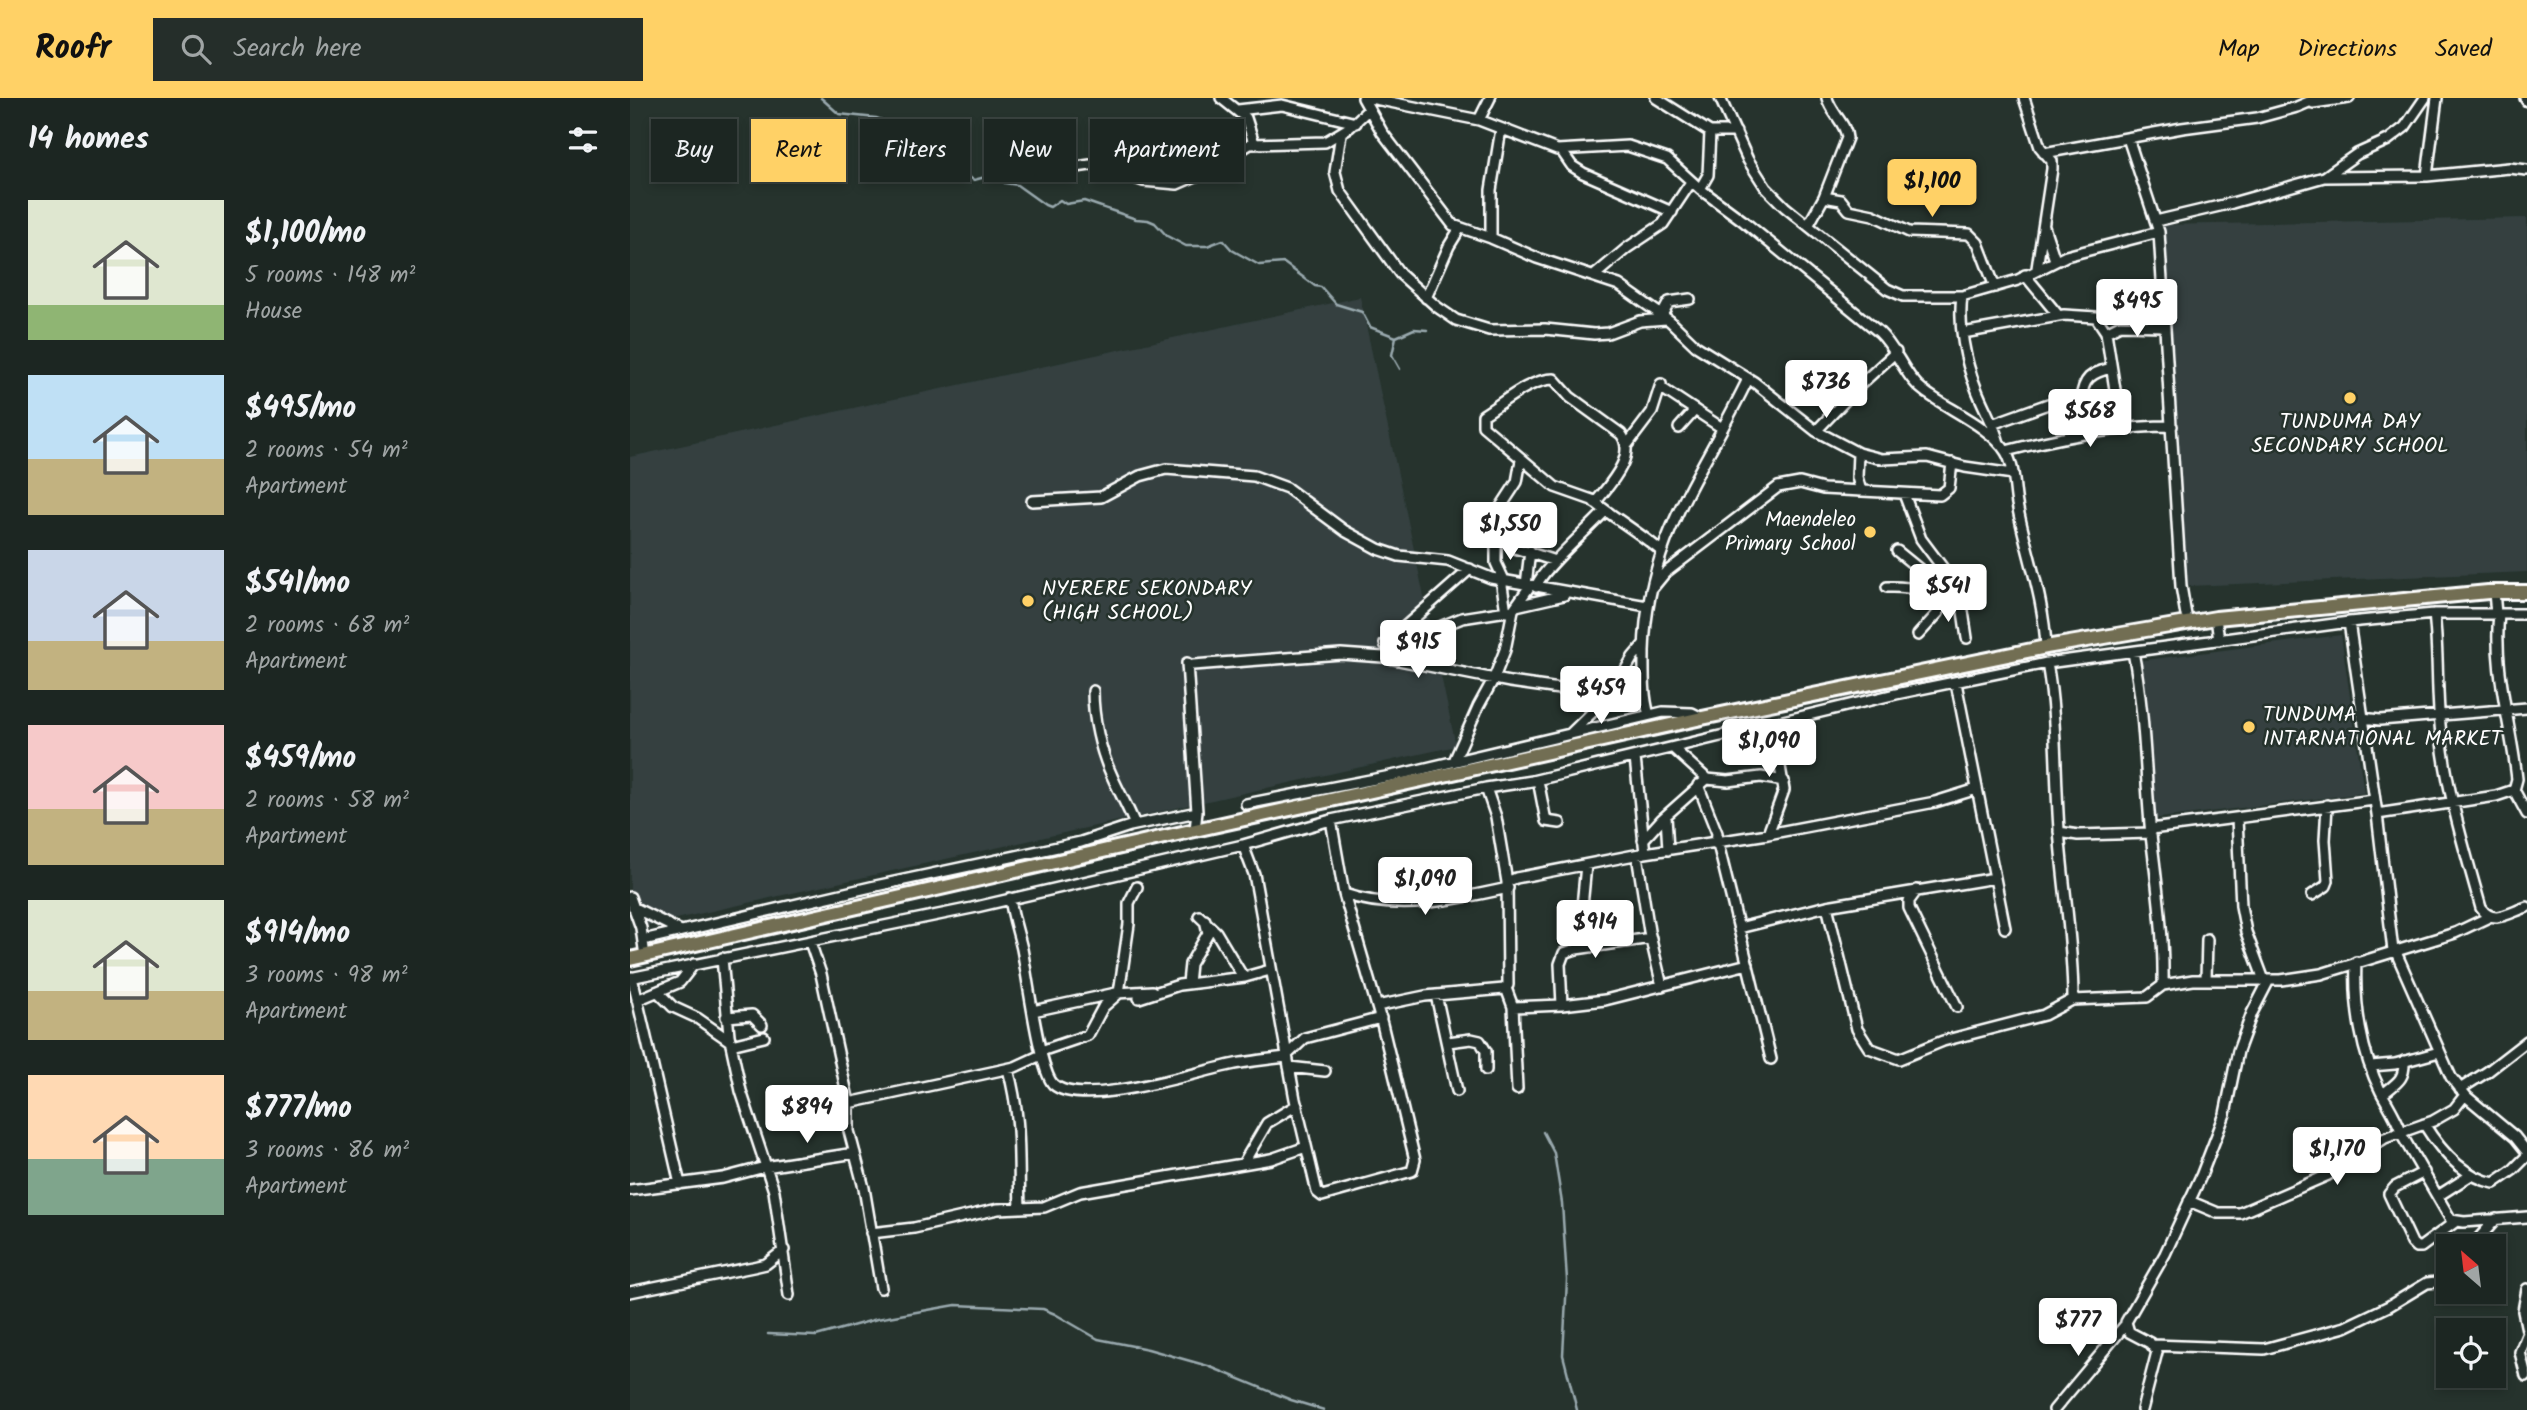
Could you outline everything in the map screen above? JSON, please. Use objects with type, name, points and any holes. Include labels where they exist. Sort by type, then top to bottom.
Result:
[{"type":"highway","points":[[630,959],[1702,718],[2046,647],[2187,621],[2494,592],[2527,592]]},
{"type":"street","points":[[1222,98],[1238,110],[1251,128],[1254,143]]},
{"type":"street","points":[[1363,98],[1445,218],[1460,228],[1537,258],[1619,285],[1664,317],[1696,346],[1748,379],[1816,432],[1858,453],[1875,459],[1927,457],[2013,474]]},
{"type":"street","points":[[1370,98],[1409,102],[1479,120],[1561,150],[1628,146],[1674,163],[1691,182],[1742,220],[1879,332],[1896,352],[1915,383],[1975,422],[2002,448]]},
{"type":"street","points":[[1479,120],[1490,98]]},
{"type":"street","points":[[1656,98],[1710,132],[1736,132]]},
{"type":"street","points":[[1720,98],[1748,160],[1766,188],[1785,207],[1896,293],[1922,297],[1962,296],[1995,287],[2055,260],[2159,232]]},
{"type":"street","points":[[1809,224],[1824,197],[1847,133],[1831,110],[1827,98]]},
{"type":"street","points":[[2024,98],[2040,147],[2052,161],[2050,201],[2037,268]]},
{"type":"street","points":[[2305,104],[2318,98]]},
{"type":"street","points":[[2044,153],[2257,118],[2305,104],[2349,98]]},
{"type":"street","points":[[2325,177],[2357,154],[2388,140],[2405,127],[2425,98]]},
{"type":"street","points":[[2427,176],[2437,98]]},
{"type":"street","points":[[1238,110],[1282,105],[1331,119],[1356,122]]},
{"type":"street","points":[[1076,167],[1097,164],[1133,178],[1166,185],[1188,180],[1254,143],[1315,144],[1341,134],[1368,108]]},
{"type":"street","points":[[1491,238],[1491,190],[1502,129]]},
{"type":"street","points":[[1700,189],[1708,175],[1710,132]]},
{"type":"street","points":[[1341,134],[1335,172],[1340,191],[1400,274],[1456,320],[1489,330],[1545,329],[1599,334],[1640,321],[1664,317]]},
{"type":"street","points":[[2128,138],[2159,232],[2181,586],[2187,621]]},
{"type":"street","points":[[1561,150],[1572,166],[1583,173],[1672,212]]},
{"type":"street","points":[[2156,221],[2325,177],[2427,176],[2527,170]]},
{"type":"street","points":[[1595,275],[1627,248],[1659,228],[1691,182]]},
{"type":"street","points":[[1824,197],[1837,198],[1849,210],[1873,215],[1902,230],[1942,235],[1959,232],[1969,234],[1978,243],[1995,287]]},
{"type":"street","points":[[2044,225],[2055,260]]},
{"type":"street","points":[[1426,298],[1460,228]]},
{"type":"street","points":[[2025,275],[2059,316]]},
{"type":"street","points":[[1962,296],[1963,333],[1974,384],[2013,474],[2017,505],[2045,620],[2046,647]]},
{"type":"street","points":[[1664,317],[1669,302],[1690,299]]},
{"type":"street","points":[[1963,333],[2059,316],[2096,317],[2106,332],[2121,428]]},
{"type":"street","points":[[2106,332],[2128,324],[2164,326]]},
{"type":"street","points":[[1816,432],[1861,384],[1896,352]]},
{"type":"street","points":[[2081,400],[2089,375],[2111,368]]},
{"type":"street","points":[[1627,445],[1621,435],[1570,397],[1554,379],[1545,379],[1492,409],[1482,419],[1483,426],[1555,487],[1595,503],[1661,551]]},
{"type":"street","points":[[1649,715],[1645,701],[1644,644],[1647,606],[1661,551],[1677,509],[1748,379]]},
{"type":"street","points":[[1595,503],[1620,467],[1627,445],[1652,412],[1660,385],[1722,428]]},
{"type":"street","points":[[1992,424],[2048,404],[2116,400]]},
{"type":"street","points":[[1679,428],[1695,410]]},
{"type":"street","points":[[2002,448],[2121,428],[2172,426]]},
{"type":"street","points":[[1858,453],[1857,477],[1861,491]]},
{"type":"street","points":[[1454,761],[1505,650],[1511,610],[1495,559],[1496,522],[1497,513],[1517,482],[1521,460]]},
{"type":"street","points":[[1651,590],[1665,573],[1778,487],[1800,483],[1823,489],[1935,496],[1945,493],[1952,463]]},
{"type":"street","points":[[1032,501],[1101,497],[1140,476],[1166,469],[1254,477],[1287,488],[1345,531],[1378,549],[1399,556],[1448,562],[1503,580],[1647,606]]},
{"type":"street","points":[[1904,494],[1921,538],[1948,575],[1963,602],[1967,638]]},
{"type":"street","points":[[1511,610],[1541,575],[1605,511]]},
{"type":"street","points":[[1496,522],[1506,540],[1515,547],[1555,561]]},
{"type":"street","points":[[1495,559],[1515,547]]},
{"type":"street","points":[[1530,551],[1531,586]]},
{"type":"street","points":[[1898,551],[1944,595]]},
{"type":"street","points":[[1376,656],[1470,569]]},
{"type":"street","points":[[1887,587],[1910,586],[1963,602]]},
{"type":"street","points":[[2494,592],[2500,668],[2517,779],[2514,790],[2527,814]]},
{"type":"street","points":[[1386,644],[1405,640],[1462,618],[1511,610],[1569,593]]},
{"type":"street","points":[[1917,635],[1938,613],[1944,595]]},
{"type":"street","points":[[680,1184],[635,1004],[631,978],[1010,898],[1243,845],[1331,820],[1538,780],[1896,694],[2048,663],[2349,622],[2434,614],[2527,614]]},
{"type":"street","points":[[2434,614],[2438,645],[2440,714],[2452,802],[2481,908],[2489,916]]},
{"type":"street","points":[[2216,618],[2219,640]]},
{"type":"street","points":[[2349,622],[2394,950],[2451,1077],[2463,1092],[2515,1137],[2527,1154],[2513,1170],[2494,1183],[2471,1175],[2444,1150],[2424,1124]]},
{"type":"street","points":[[1568,736],[1611,695],[1633,657],[1644,644]]},
{"type":"street","points":[[2133,652],[2143,714],[2151,831],[2158,877],[2164,955],[2162,985]]},
{"type":"street","points":[[1195,830],[1197,812],[1190,664],[1341,654],[1376,656],[1494,678],[1645,701]]},
{"type":"street","points":[[2048,663],[2053,697],[2059,832],[2074,971],[2074,999]]},
{"type":"street","points":[[1928,670],[1931,688]]},
{"type":"street","points":[[1893,677],[1896,694]]},
{"type":"street","points":[[1956,683],[2005,928]]},
{"type":"street","points":[[1093,691],[1093,705],[1111,775],[1124,795],[1135,825]]},
{"type":"street","points":[[2362,718],[2380,720],[2527,708]]},
{"type":"street","points":[[1246,804],[1568,736],[1649,715],[1680,711],[1702,718]]},
{"type":"street","points":[[1768,834],[1784,790],[1773,725]]},
{"type":"street","points":[[1674,749],[1702,782],[1717,833],[1717,844],[1771,1059]]},
{"type":"street","points":[[1635,758],[1643,840],[1641,854],[1651,938],[1662,986]]},
{"type":"street","points":[[1643,840],[1702,782],[1761,777],[1784,781]]},
{"type":"street","points":[[1538,780],[1546,821],[1560,823]]},
{"type":"street","points":[[1486,788],[1496,817],[1508,885],[1510,981],[1506,988],[1513,1007],[1517,1089]]},
{"type":"street","points":[[1344,894],[1367,902],[1436,902],[1508,885],[1516,878],[1641,854],[1717,844],[1935,802],[1977,789]]},
{"type":"street","points":[[2377,814],[2496,796],[2514,790]]},
{"type":"street","points":[[2059,832],[2078,835],[2151,831],[2374,800]]},
{"type":"street","points":[[2312,895],[2326,886],[2328,881],[2325,840],[2327,805]]},
{"type":"street","points":[[643,940],[1081,842],[1135,825],[1197,812]]},
{"type":"street","points":[[1666,816],[1668,850]]},
{"type":"street","points":[[2054,1410],[2126,1324],[2129,1314],[2165,1254],[2225,1114],[2238,1051],[2267,980],[2246,932],[2241,906],[2237,818]]},
{"type":"street","points":[[1243,845],[1254,874],[1270,971],[1306,1147],[1317,1192],[1322,1196],[1413,1170],[1415,1160],[1381,1018],[1344,894],[1331,820]]},
{"type":"street","points":[[1578,948],[1586,865]]},
{"type":"street","points":[[1739,928],[1827,906],[1995,878]]},
{"type":"street","points":[[849,1103],[1026,1064],[1041,1053],[1088,1035],[1103,1007],[1119,992],[1129,924],[1129,903],[1137,887]]},
{"type":"street","points":[[1917,890],[1909,901],[1909,908],[1957,1007]]},
{"type":"street","points":[[630,897],[645,956]]},
{"type":"street","points":[[1010,898],[1041,1053],[1048,1078],[1055,1086],[1089,1092],[1129,1088],[1287,1056],[1305,1038],[1381,1018]]},
{"type":"street","points":[[1827,906],[1857,1029],[1869,1048],[1899,1059],[1943,1041],[2044,1015],[2074,999],[2147,997],[2162,985],[2206,979],[2267,980],[2321,974],[2455,933],[2489,916],[2504,916],[2527,907]]},
{"type":"street","points":[[633,907],[683,932]]},
{"type":"street","points":[[1188,983],[1190,964],[1208,933],[1202,918],[1216,932],[1243,977]]},
{"type":"street","points":[[1562,1005],[1561,957],[1568,951],[1651,938]]},
{"type":"street","points":[[2206,979],[2207,939]]},
{"type":"street","points":[[810,942],[821,974],[849,1103],[849,1131],[881,1288]]},
{"type":"street","points":[[722,958],[730,1043],[741,1091],[774,1191],[789,1295]]},
{"type":"street","points":[[2356,962],[2356,1000],[2371,1066],[2400,1132],[2444,1204],[2445,1213],[2455,1222]]},
{"type":"street","points":[[635,1004],[684,978],[694,964]]},
{"type":"street","points":[[1513,1007],[1605,1000],[1748,964]]},
{"type":"street","points":[[1139,998],[1188,983],[1270,971]]},
{"type":"street","points":[[1377,1006],[1436,995],[1506,988]]},
{"type":"street","points":[[658,992],[673,1007],[697,1018],[730,1043],[764,1037]]},
{"type":"street","points":[[1033,1011],[1119,992],[1156,992]]},
{"type":"street","points":[[1436,995],[1457,1091]]},
{"type":"street","points":[[726,1017],[752,1015],[762,1025]]},
{"type":"street","points":[[1448,1042],[1471,1039],[1480,1041],[1486,1051],[1486,1070]]},
{"type":"street","points":[[2189,1201],[2218,1213],[2240,1213],[2328,1175],[2385,1138],[2424,1124],[2454,1109],[2463,1092],[2527,1041]]},
{"type":"street","points":[[2371,1066],[2439,1052]]},
{"type":"street","points":[[2383,1094],[2401,1080],[2404,1061]]},
{"type":"street","points":[[1289,1068],[1325,1071]]},
{"type":"street","points":[[1008,1069],[1017,1110],[1020,1141],[1020,1208]]},
{"type":"street","points":[[1244,1162],[1267,1123],[1297,1105]]},
{"type":"street","points":[[871,1233],[914,1228],[998,1209],[1044,1206],[1080,1192],[1287,1155],[1306,1147]]},
{"type":"street","points":[[630,1190],[723,1178],[765,1167],[855,1153]]},
{"type":"street","points":[[2424,1172],[2395,1187],[2389,1194],[2416,1247],[2421,1247],[2455,1222],[2527,1217]]},
{"type":"street","points":[[2438,1196],[2471,1175]]},
{"type":"street","points":[[2483,1234],[2496,1219]]},
{"type":"street","points":[[630,1292],[766,1264],[784,1250]]},
{"type":"street","points":[[2126,1324],[2129,1332],[2153,1345],[2264,1349],[2291,1340],[2313,1337],[2367,1317],[2427,1283],[2436,1282]]},
{"type":"street","points":[[2526,1376],[2520,1352],[2527,1331],[2524,1311],[2527,1289]]},
{"type":"street","points":[[2142,1410],[2156,1359],[2157,1352],[2153,1345]]},
{"type":"shaded area","name":"TUNDUMA DAY SECONDARY SCHOOL","points":[[2527,218],[2527,572],[2188,586],[2160,225]]},
{"type":"shaded area","name":"NYERERE SEKONDARY (HIGH SCHOOL)","points":[[1360,297],[1456,746],[635,928],[630,908],[630,457]]},
{"type":"shaded area","name":"TUNDUMA INTARNATIONAL MARKET","points":[[2341,635],[2364,793],[2151,819],[2138,661]]},
{"type":"waterway","points":[[821,98],[839,114],[876,118],[887,122],[902,136],[914,140],[918,146],[918,158],[927,164],[960,172],[974,180],[989,176],[999,177],[1005,183],[1017,185],[1050,207],[1060,200],[1066,204],[1084,201],[1136,219],[1148,220],[1155,223],[1167,236],[1186,246],[1207,246],[1223,240],[1232,250],[1259,265],[1284,263],[1315,286],[1321,287],[1336,304],[1362,312],[1370,327],[1396,337]]},
{"type":"waterway","points":[[1400,369],[1392,355],[1396,337],[1414,329],[1427,330]]},
{"type":"waterway","points":[[1543,1132],[1554,1153],[1562,1203],[1567,1280],[1563,1355],[1577,1410]]},
{"type":"waterway","points":[[768,1334],[816,1336],[877,1319],[956,1305],[1043,1309],[1098,1339],[1148,1349],[1208,1366],[1291,1400],[1324,1410]]},
{"type":"place","name":"TUNDUMA DAY SECONDARY SCHOOL","points":[[2350,398]]},
{"type":"place","name":"Maendeleo Primary School","points":[[1870,532]]},
{"type":"place","name":"NYERERE SEKONDARY (HIGH SCHOOL)","points":[[1028,601]]},
{"type":"place","name":"TUNDUMA INTARNATIONAL MARKET","points":[[2249,727]]}]
